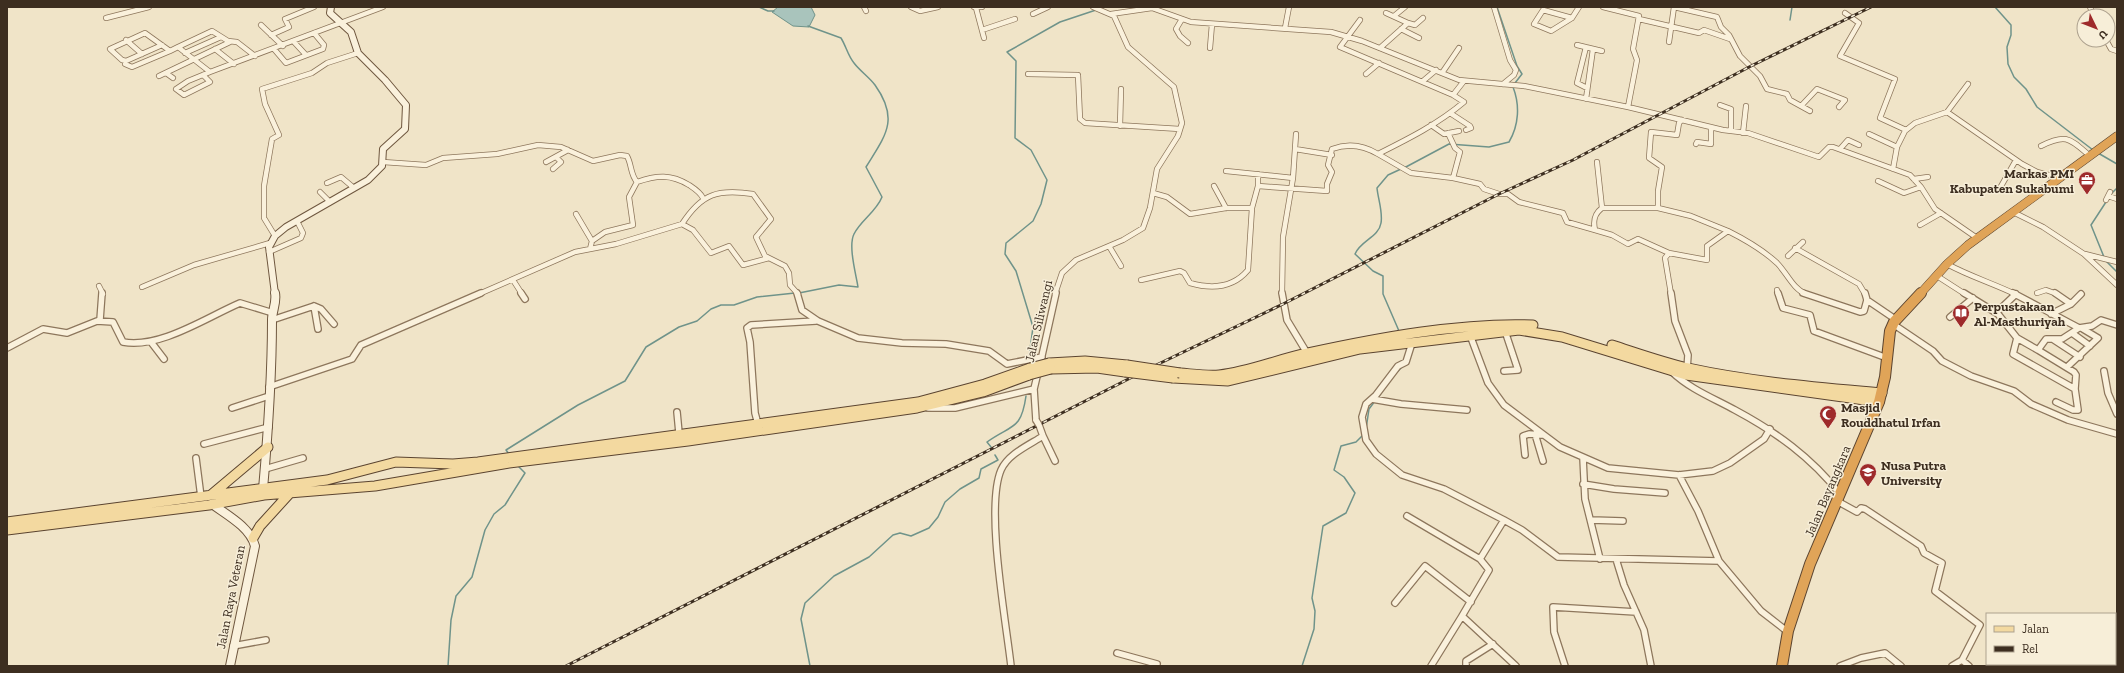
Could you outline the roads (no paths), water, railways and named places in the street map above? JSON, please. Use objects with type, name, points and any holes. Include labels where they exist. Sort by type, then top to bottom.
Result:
[{"type":"highway","points":[[1894,321],[1947,264],[1977,238],[2117,136]]},
{"type":"highway","name":"Jalan Bayangkara","points":[[1782,666],[1788,632],[1800,592],[1880,398],[1888,358],[1890,331],[1894,321]]},
{"type":"main road","points":[[1177,376],[1233,373],[1307,354],[1394,337],[1478,326],[1514,324],[1567,332],[1671,367]]},
{"type":"main road","points":[[7,522],[201,497],[211,500],[375,486],[429,475],[679,433],[758,424],[918,402],[985,384],[1029,365],[1126,369],[1228,381],[1360,349],[1505,331],[1531,331],[1570,338],[1686,371],[1776,389],[1880,398]]},
{"type":"main road","points":[[7,530],[71,522],[211,500],[262,489],[327,480],[396,462],[453,464],[478,462],[917,408],[984,392],[1029,365]]},
{"type":"main road","points":[[211,500],[268,447]]},
{"type":"main road","points":[[253,538],[260,526],[290,494]]},
{"type":"main road","points":[[71,522],[76,512]]},
{"type":"street","points":[[106,18],[149,7]]},
{"type":"street","points":[[271,35],[289,27],[285,19],[314,7]]},
{"type":"street","points":[[262,489],[268,447],[269,387],[273,344],[272,316],[276,301],[269,252],[270,243],[275,236],[297,220],[354,188],[372,176],[380,169],[383,162],[383,148],[405,131],[407,108],[385,80],[358,53],[351,32],[330,13],[331,7]]},
{"type":"street","points":[[203,75],[210,82],[188,94],[184,95],[176,89],[203,75],[210,72],[294,42],[341,22],[383,7]]},
{"type":"street","points":[[911,7],[920,11],[938,7]]},
{"type":"street","points":[[982,7],[975,7],[984,38]]},
{"type":"street","points":[[1033,14],[1048,7]]},
{"type":"street","points":[[1028,74],[1076,74],[1079,78],[1082,121],[1120,126],[1180,129],[1182,117],[1174,87],[1128,47],[1115,18],[1111,14],[1094,7]]},
{"type":"street","points":[[1285,28],[1289,7]]},
{"type":"street","points":[[1394,16],[1405,7]]},
{"type":"street","points":[[1494,7],[1510,60],[1516,70],[1514,75],[1503,84]]},
{"type":"street","points":[[1572,18],[1543,10],[1534,24],[1551,31],[1572,18],[1578,13],[1579,7]]},
{"type":"street","points":[[1603,7],[1639,18],[1699,33],[1704,30],[1730,39]]},
{"type":"street","points":[[1669,42],[1670,26],[1674,7],[1697,11],[1718,19],[1721,27],[1740,56],[1760,76],[1767,89],[1787,94],[1788,99],[1810,111]]},
{"type":"street","points":[[1111,14],[1152,8],[1182,19],[1212,24],[1325,31],[1348,36],[1464,81],[1524,86],[1628,107],[1711,127],[1744,133],[1819,157],[1830,147],[1893,169],[1914,179],[1934,207],[1977,238]]},
{"type":"street","points":[[1628,107],[1638,60],[1633,49],[1639,18],[1642,11]]},
{"type":"street","points":[[1386,13],[1415,25],[1423,18]]},
{"type":"street","points":[[1845,13],[1859,23],[1840,56],[1895,79],[1880,118],[1906,130]]},
{"type":"street","points":[[982,30],[1015,19]]},
{"type":"street","points":[[1182,19],[1176,29],[1180,36],[1188,43]]},
{"type":"street","points":[[1360,20],[1340,47],[1453,95],[1464,102],[1450,113],[1403,142],[1378,154]]},
{"type":"street","points":[[1380,48],[1408,23]]},
{"type":"street","points":[[1210,48],[1209,41],[1212,24]]},
{"type":"street","points":[[261,25],[283,46]]},
{"type":"street","points":[[1401,29],[1419,38]]},
{"type":"street","points":[[170,50],[146,33],[126,40],[110,49],[122,60],[126,61],[126,64],[134,67],[211,31],[230,42]]},
{"type":"street","points":[[274,49],[285,62],[306,56],[324,47],[314,33]]},
{"type":"street","points":[[186,53],[221,37]]},
{"type":"street","points":[[126,40],[142,54]]},
{"type":"street","points":[[159,76],[230,42],[237,42],[255,56]]},
{"type":"street","points":[[294,42],[306,56]]},
{"type":"street","points":[[126,61],[162,45]]},
{"type":"street","points":[[1577,45],[1602,50]]},
{"type":"street","points":[[178,47],[210,72]]},
{"type":"street","points":[[1586,47],[1577,83],[1587,88]]},
{"type":"street","points":[[1442,73],[1459,48]]},
{"type":"street","points":[[215,49],[234,64]]},
{"type":"street","points":[[1586,99],[1593,49]]},
{"type":"street","points":[[275,236],[264,218],[264,186],[272,139],[279,135],[265,104],[262,90],[358,53]]},
{"type":"street","points":[[1366,74],[1379,63]]},
{"type":"street","points":[[1423,82],[1436,70]]},
{"type":"street","points":[[166,73],[173,78]]},
{"type":"street","points":[[1453,95],[1464,81]]},
{"type":"street","points":[[1893,169],[1897,147],[1906,130],[1923,120],[1947,112],[1968,84]]},
{"type":"street","points":[[1120,126],[1121,89]]},
{"type":"street","points":[[1801,106],[1817,89],[1845,100],[1840,107]]},
{"type":"street","points":[[1720,105],[1731,109],[1731,131]]},
{"type":"street","points":[[1744,133],[1746,106]]},
{"type":"street","points":[[1947,112],[2016,160],[2035,171],[2060,178]]},
{"type":"street","points":[[1450,113],[1470,126],[1471,128],[1466,130]]},
{"type":"street","points":[[1658,208],[1658,192],[1662,166],[1649,158],[1651,132],[1656,131],[1677,135],[1679,123],[1682,120]]},
{"type":"street","points":[[1431,125],[1442,134],[1459,131]]},
{"type":"street","points":[[1696,144],[1697,142],[1711,144],[1711,127]]},
{"type":"street","name":"Jalan Siliwangi","points":[[1055,461],[1037,423],[1034,389],[1053,300],[1062,273],[1076,260],[1137,233],[1143,228],[1148,216],[1156,169],[1180,129]]},
{"type":"street","points":[[1448,133],[1455,148],[1460,152],[1454,178]]},
{"type":"street","points":[[1296,134],[1293,178],[1284,237],[1282,298],[1287,320],[1307,354]]},
{"type":"street","points":[[1869,134],[1897,147]]},
{"type":"street","points":[[2041,146],[2059,136],[2064,136],[2093,153]]},
{"type":"street","points":[[1840,150],[1847,141],[1859,145]]},
{"type":"street","points":[[1258,186],[1291,190],[1327,191],[1327,184],[1332,172],[1328,165],[1333,148],[1351,145],[1371,150],[1407,172],[1454,178],[1480,184],[1484,189],[1499,194],[1508,194],[1519,202],[1563,213],[1567,222],[1609,234],[1628,244],[1638,239],[1669,253],[1707,260],[1708,257],[1706,249],[1708,245],[1728,231]]},
{"type":"street","points":[[383,162],[424,166],[443,158],[498,154],[538,146],[560,147],[593,161],[620,155],[626,156],[630,161],[632,176],[637,182]]},
{"type":"street","points":[[1295,149],[1332,155]]},
{"type":"street","points":[[546,162],[568,150]]},
{"type":"street","points":[[553,169],[561,162],[556,157]]},
{"type":"street","points":[[2000,188],[2016,160]]},
{"type":"street","points":[[1597,162],[1598,184],[1602,208]]},
{"type":"street","points":[[1226,172],[1293,178]]},
{"type":"street","points":[[1141,280],[1180,271],[1184,273],[1190,282],[1203,286],[1219,285],[1236,280],[1248,270],[1252,208],[1258,186],[1258,174]]},
{"type":"street","points":[[590,249],[592,242],[605,232],[633,225],[629,198],[637,182],[656,176],[669,175],[698,191],[703,198]]},
{"type":"street","points":[[327,183],[341,177],[354,188]]},
{"type":"street","points":[[1914,179],[1928,177]]},
{"type":"street","points":[[1878,181],[1904,193],[1921,187]]},
{"type":"street","points":[[1214,186],[1226,208]]},
{"type":"street","points":[[320,192],[330,202]]},
{"type":"street","points":[[269,387],[352,359],[361,345],[575,252],[623,243],[682,224],[694,205],[703,198],[712,193],[728,192],[755,195],[771,219],[756,237],[765,256],[785,266],[789,273],[790,285],[797,293],[802,310],[818,321],[862,339],[946,344],[989,351],[1007,364],[1029,365],[1042,357]]},
{"type":"street","points":[[1153,193],[1167,197],[1188,213],[1199,214],[1226,208],[1252,208]]},
{"type":"street","points":[[2108,196],[2117,200]]},
{"type":"street","points":[[1595,230],[1593,222],[1595,216],[1602,208],[1658,208],[1692,216],[1740,237],[1778,263],[1789,275],[1799,292],[1860,312],[1864,311],[1867,300]]},
{"type":"street","points":[[2013,212],[2043,227],[2084,254],[2117,285]]},
{"type":"street","points":[[1920,225],[1941,213]]},
{"type":"street","points":[[576,214],[592,242]]},
{"type":"street","points":[[269,252],[301,238],[303,233],[297,220]]},
{"type":"street","points":[[682,224],[693,230],[711,252],[729,246],[743,266],[769,258]]},
{"type":"street","points":[[1788,256],[1803,242]]},
{"type":"street","points":[[142,287],[194,265],[270,243]]},
{"type":"street","points":[[1108,246],[1121,266]]},
{"type":"street","points":[[1795,248],[1862,286],[1867,300],[1933,351],[1942,361],[1971,376],[2014,391],[2031,404],[2066,419],[2117,434]]},
{"type":"street","points":[[1669,253],[1665,258],[1666,268],[1675,321],[1688,355],[1686,371]]},
{"type":"street","points":[[2084,254],[2117,262]]},
{"type":"street","points":[[1947,264],[1971,277],[1984,279],[2016,294],[2098,338],[2067,368]]},
{"type":"street","points":[[1937,276],[1996,313],[2017,338],[2076,375],[2075,389],[2077,411],[2056,402]]},
{"type":"street","points":[[513,280],[526,299]]},
{"type":"street","points":[[99,286],[103,294],[100,320]]},
{"type":"street","points":[[2037,293],[2043,289],[2048,289],[2071,304]]},
{"type":"street","points":[[1778,290],[1783,308],[1810,316],[1814,331],[1888,358]]},
{"type":"street","points":[[1996,313],[2016,294]]},
{"type":"street","points":[[2051,314],[2071,304],[2081,294]]},
{"type":"street","points":[[1950,317],[1972,298]]},
{"type":"street","points":[[7,348],[43,329],[47,328],[62,333],[70,332],[100,320],[113,322],[123,342],[128,345],[151,342],[196,324],[240,303],[272,316],[314,306],[321,309],[334,324]]},
{"type":"street","points":[[314,306],[318,329]]},
{"type":"street","points":[[2038,350],[2046,339],[2051,338],[2061,340],[2080,328],[2092,326],[2103,320],[2117,325]]},
{"type":"street","points":[[758,424],[755,413],[750,342],[747,328],[751,325],[818,321]]},
{"type":"street","points":[[1504,371],[1518,370],[1505,331]]},
{"type":"street","points":[[2072,333],[2090,346]]},
{"type":"street","points":[[1470,335],[1488,384],[1497,397],[1510,410],[1560,447],[1583,458],[1615,470],[1679,475],[1713,471],[1725,466],[1764,440],[1770,429]]},
{"type":"street","points":[[2017,338],[2012,352],[2015,356],[2075,389]]},
{"type":"street","points":[[2051,338],[2080,357]]},
{"type":"street","points":[[151,342],[164,359]]},
{"type":"street","points":[[1412,343],[1406,362],[1398,366],[1363,409],[1364,434],[1376,454],[1402,475],[1444,489],[1504,520],[1522,530],[1558,557],[1719,561]]},
{"type":"street","points":[[1671,367],[1687,384],[1770,429],[1814,463],[1838,497],[1857,512],[1861,508],[1865,509],[1898,529],[1904,536],[1921,546],[1926,554],[1942,563],[1935,591],[1980,625],[1962,660],[1952,666]]},
{"type":"street","points":[[2104,371],[2108,393],[2117,414]]},
{"type":"street","points":[[917,408],[955,408],[1034,389]]},
{"type":"street","points":[[232,408],[269,396]]},
{"type":"street","points":[[1372,399],[1401,404],[1467,410]]},
{"type":"street","points":[[677,412],[679,433]]},
{"type":"street","points":[[204,444],[269,427]]},
{"type":"street","points":[[1525,455],[1522,437],[1535,434],[1543,435]]},
{"type":"street","points":[[1535,434],[1543,461]]},
{"type":"street","points":[[1011,666],[997,544],[997,482],[1000,470],[1006,462],[1043,436]]},
{"type":"street","points":[[196,458],[201,497]]},
{"type":"street","points":[[265,469],[303,458]]},
{"type":"street","points":[[1583,458],[1583,484],[1600,559]]},
{"type":"street","points":[[1679,475],[1698,511],[1719,561],[1761,610],[1788,632]]},
{"type":"street","points":[[1583,484],[1614,489],[1665,493]]},
{"type":"street","name":"Jalan Raya Veteran","points":[[211,500],[253,538],[254,553],[233,646],[230,666]]},
{"type":"street","points":[[1407,516],[1480,559],[1489,570],[1431,666]]},
{"type":"street","points":[[1480,559],[1504,520]]},
{"type":"street","points":[[1591,520],[1623,521]]},
{"type":"street","points":[[1616,559],[1624,585],[1644,630],[1651,666]]},
{"type":"street","points":[[1395,603],[1425,566],[1471,602]]},
{"type":"street","points":[[1565,666],[1554,632],[1553,607],[1636,612]]},
{"type":"street","points":[[1462,616],[1516,666]]},
{"type":"street","points":[[233,646],[266,640]]},
{"type":"street","points":[[1466,666],[1466,661],[1494,644]]},
{"type":"street","points":[[1117,653],[1159,665]]},
{"type":"street","points":[[1840,666],[1861,658],[1885,653],[1901,666]]},
{"type":"street","points":[[1962,660],[1969,666]]},
{"type":"water","points":[[778,7],[811,7],[815,15],[809,27],[793,26],[772,12]]},
{"type":"waterway","points":[[759,7],[768,11],[774,11]]},
{"type":"waterway","points":[[1099,9],[1105,7]]},
{"type":"waterway","points":[[1497,7],[1517,66],[1522,74],[1515,83]]},
{"type":"waterway","points":[[1790,20],[1792,7]]},
{"type":"waterway","points":[[1995,7],[2011,25],[2011,35],[2007,47],[2008,64],[2014,77],[2026,89],[2037,107],[2093,150]]},
{"type":"waterway","points":[[1029,357],[1033,327],[1016,271],[1005,254],[1006,243],[1033,221],[1041,204],[1047,180],[1031,150],[1015,138],[1016,61],[1007,52],[1060,22],[1096,10]]},
{"type":"waterway","points":[[799,293],[839,285],[858,287],[852,253],[852,239],[860,224],[876,207],[882,197],[866,167],[884,137],[888,118],[887,108],[883,97],[873,82],[852,60],[841,38],[808,26]]},
{"type":"waterway","points":[[1404,168],[1449,144],[1489,147],[1509,142],[1517,122],[1517,101],[1513,87]]},
{"type":"waterway","points":[[2098,153],[2117,164]]},
{"type":"waterway","points":[[1399,331],[1383,294],[1383,276],[1373,271],[1355,254],[1357,250],[1380,228],[1381,214],[1377,188],[1388,175],[1401,169]]},
{"type":"waterway","points":[[2111,194],[2117,188]]},
{"type":"waterway","points":[[2104,257],[2091,225],[2106,202]]},
{"type":"waterway","points":[[2106,261],[2117,272]]},
{"type":"waterway","points":[[509,454],[506,450],[578,405],[625,381],[646,347],[679,327],[697,321],[711,309],[721,305],[734,305],[757,297],[795,293]]},
{"type":"waterway","points":[[1396,373],[1402,367]]},
{"type":"waterway","points":[[1377,399],[1383,390]]},
{"type":"waterway","points":[[991,447],[987,442],[1009,429],[1018,421],[1024,407],[1026,396]]},
{"type":"waterway","points":[[1366,429],[1369,409],[1375,401]]},
{"type":"waterway","points":[[1302,666],[1314,629],[1315,611],[1312,598],[1323,526],[1346,513],[1355,493],[1344,477],[1334,470],[1341,446],[1356,442],[1363,435]]},
{"type":"waterway","points":[[810,666],[801,619],[805,603],[834,576],[869,557],[893,535],[900,533],[911,536],[929,528],[938,517],[945,502],[960,489],[979,478],[981,469],[998,460],[995,455]]},
{"type":"waterway","points":[[448,666],[451,620],[456,596],[472,577],[485,530],[494,514],[505,505],[525,473],[517,465]]},
{"type":"railway","points":[[566,666],[1148,369],[1283,304],[1499,194],[1573,160],[1751,66],[1871,7]]},
{"type":"place","name":"Markas PMI Kabupaten Sukabumi","points":[[2087,195]]},
{"type":"place","name":"Perpustakaan Al-Masthuriyah","points":[[1961,328]]},
{"type":"place","name":"Masjid Rouddhatul Irfan","points":[[1828,429]]},
{"type":"place","name":"Nusa Putra University","points":[[1868,487]]}]
